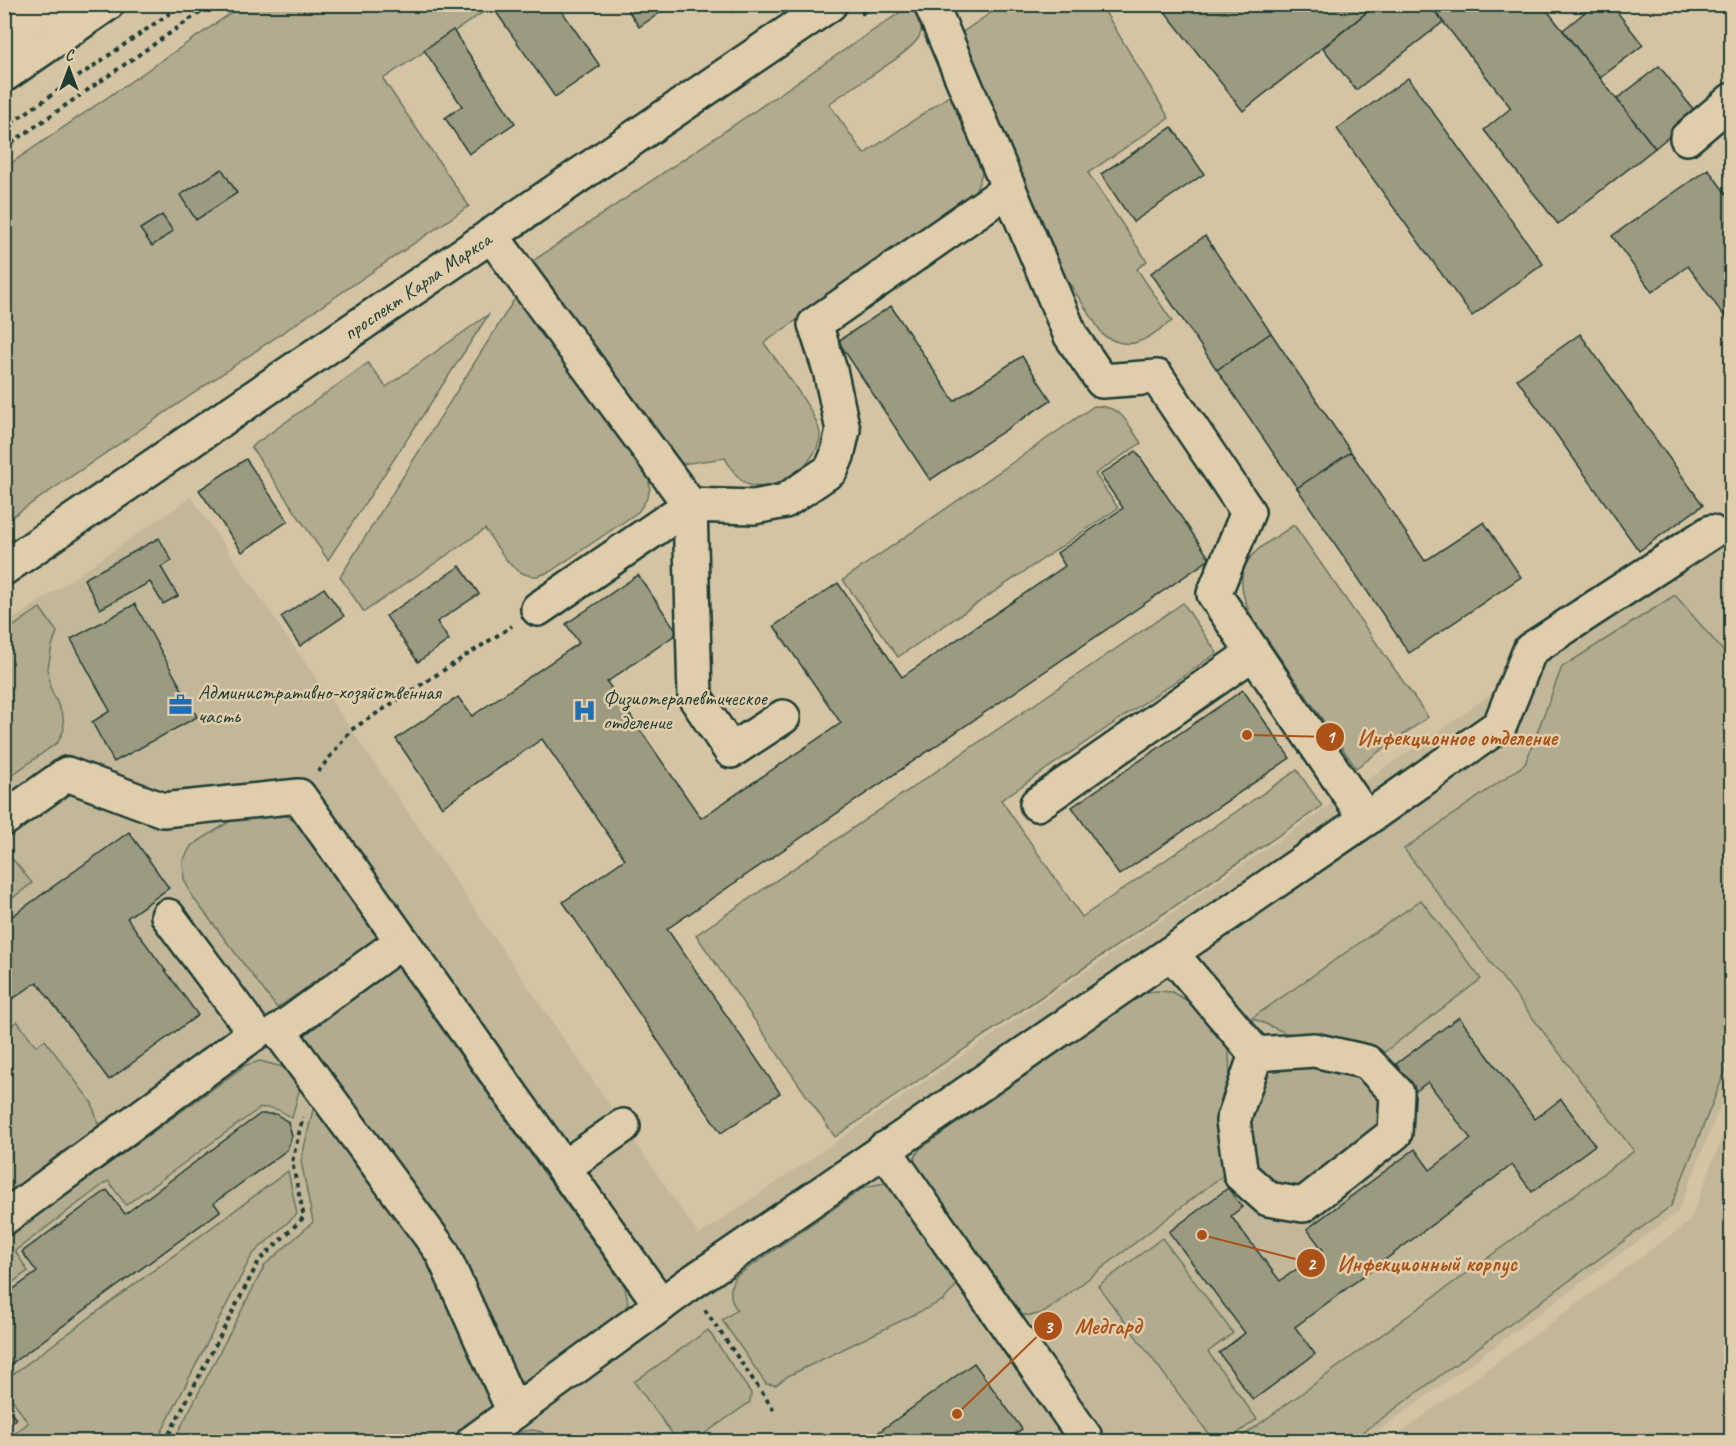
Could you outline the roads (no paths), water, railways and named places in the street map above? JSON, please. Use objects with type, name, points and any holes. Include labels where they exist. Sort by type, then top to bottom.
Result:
[{"type":"street","points":[[4,37],[52,4]]},
{"type":"street","points":[[4,75],[107,4]]},
{"type":"street","name":"проспект Карла Маркса","points":[[4,568],[830,4]]},
{"type":"street","points":[[931,4],[1071,336],[1101,381],[1157,376],[1248,513],[1214,594],[1366,819]]},
{"type":"street","points":[[1687,138],[1731,100]]},
{"type":"street","points":[[538,609],[690,506],[754,507],[785,501],[831,470],[843,430],[830,370],[815,324],[1009,189]]},
{"type":"street","points":[[491,235],[690,506],[695,697],[731,751],[783,717]]},
{"type":"street","points":[[473,1442],[688,1285],[1500,725],[1530,650],[1711,532]]},
{"type":"street","points":[[1037,804],[1253,653]]},
{"type":"street","points":[[4,819],[67,774],[163,810],[299,796],[661,1305]]},
{"type":"street","points":[[168,916],[267,1032],[312,1076],[442,1252],[514,1412]]},
{"type":"street","points":[[4,1218],[267,1032],[402,941]]},
{"type":"street","points":[[1171,953],[1256,1054]]},
{"type":"street","points":[[1314,1050],[1367,1062],[1397,1093],[1395,1133],[1304,1205],[1268,1199],[1241,1174],[1233,1121],[1256,1054],[1314,1050]]},
{"type":"street","points":[[563,1168],[623,1126]]},
{"type":"street","points":[[884,1149],[1084,1440]]},
{"type":"place","name":"Административно-хозяйственная часть","points":[[180,704]]},
{"type":"place","name":"Физиотерапевтическое отделение","points":[[585,710]]},
{"type":"place","name":"Инфекционное отделение","points":[[1247,735]]},
{"type":"place","name":"Инфекционный корпус","points":[[1202,1235]]},
{"type":"place","name":"Медгард","points":[[957,1414]]}]
